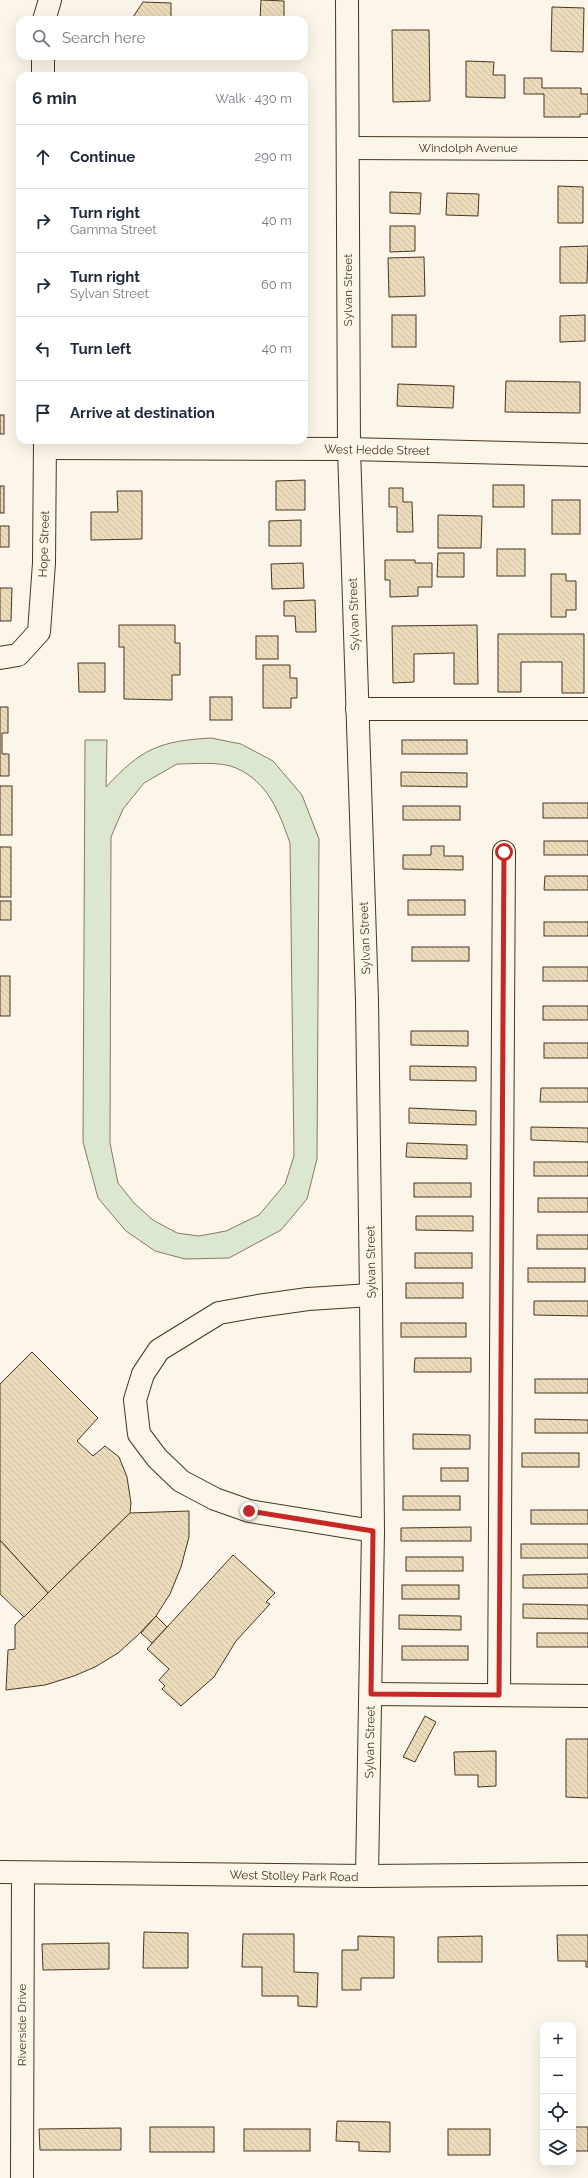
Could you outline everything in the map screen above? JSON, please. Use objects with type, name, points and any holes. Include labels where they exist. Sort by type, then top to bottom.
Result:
[{"type":"street","points":[[45,16],[50,0]]},
{"type":"street","name":"Sylvan Street","points":[[347,0],[349,449],[367,1000],[371,1295],[373,1531],[367,1876]]},
{"type":"street","points":[[43,60],[43,72]]},
{"type":"street","name":"Windolph Avenue","points":[[348,148],[588,149]]},
{"type":"street","name":"West Hedde Street","points":[[45,444],[588,455]]},
{"type":"street","name":"Hope Street","points":[[0,658],[18,655],[39,632],[44,563],[45,444]]},
{"type":"street","points":[[357,709],[588,709]]},
{"type":"street","points":[[499,1695],[504,852]]},
{"type":"street","points":[[371,1295],[301,1300],[219,1313],[159,1350],[143,1374],[135,1400],[139,1434],[157,1458],[181,1481],[215,1499],[249,1511],[373,1531]]},
{"type":"street","points":[[371,1694],[585,1696]]},
{"type":"street","name":"West Stolley Park Road","points":[[0,1872],[367,1876],[588,1874]]},
{"type":"street","name":"Riverside Drive","points":[[22,2178],[23,1873]]},
{"type":"green space","points":[[211,738],[241,744],[273,761],[302,795],[319,839],[317,1159],[307,1199],[281,1230],[229,1258],[185,1259],[155,1251],[126,1231],[98,1198],[83,1142],[85,740],[107,740],[106,787],[130,764],[152,749],[193,739]],"holes":[[[177,764],[223,764],[236,768],[247,774],[256,781],[271,799],[277,809],[290,843],[294,1156],[285,1184],[259,1215],[226,1231],[199,1236],[177,1233],[153,1220],[134,1203],[118,1183],[110,1143],[111,837],[123,809],[144,783]]]},
{"type":"building","points":[[261,0],[284,1],[284,16],[260,16]]},
{"type":"building","points":[[143,2],[171,3],[171,16],[134,16]]},
{"type":"building","points":[[552,7],[584,8],[583,52],[551,51]]},
{"type":"building","points":[[392,30],[429,30],[430,101],[393,102]]},
{"type":"building","points":[[466,61],[494,62],[493,75],[505,75],[505,98],[466,97]]},
{"type":"building","points":[[524,78],[542,78],[542,88],[581,88],[581,94],[588,94],[588,114],[580,114],[580,117],[544,117],[544,94],[524,94]]},
{"type":"building","points":[[558,186],[583,187],[583,223],[558,223]]},
{"type":"building","points":[[390,192],[421,193],[420,214],[390,213]]},
{"type":"building","points":[[447,193],[479,194],[478,216],[446,215]]},
{"type":"building","points":[[390,226],[415,226],[415,251],[390,252]]},
{"type":"building","points":[[588,246],[587,283],[560,283],[560,247]]},
{"type":"building","points":[[424,257],[425,296],[389,297],[388,258]]},
{"type":"building","points":[[392,315],[416,315],[416,347],[392,347]]},
{"type":"building","points":[[585,315],[585,341],[560,342],[560,316]]},
{"type":"building","points":[[506,381],[580,382],[580,413],[505,412]]},
{"type":"building","points":[[398,384],[454,386],[453,408],[397,406]]},
{"type":"building","points":[[0,415],[4,415],[4,434],[0,434]]},
{"type":"building","points":[[305,480],[305,510],[276,510],[276,481]]},
{"type":"building","points":[[493,485],[524,485],[524,507],[493,507]]},
{"type":"building","points":[[0,486],[4,486],[4,513],[0,513]]},
{"type":"building","points":[[389,488],[403,488],[403,502],[412,502],[413,532],[397,532],[397,507],[389,507]]},
{"type":"building","points":[[117,491],[142,491],[142,539],[91,540],[91,512],[118,512]]},
{"type":"building","points":[[552,500],[580,500],[580,534],[552,534]]},
{"type":"building","points":[[438,515],[482,516],[481,548],[438,548]]},
{"type":"building","points":[[301,520],[301,546],[269,546],[269,521]]},
{"type":"building","points":[[0,526],[9,526],[9,547],[0,547]]},
{"type":"building","points":[[497,549],[525,549],[525,576],[497,576]]},
{"type":"building","points":[[438,553],[464,553],[464,577],[437,577]]},
{"type":"building","points":[[385,560],[415,560],[415,563],[432,563],[432,587],[418,587],[418,596],[390,597],[390,580],[385,580]]},
{"type":"building","points":[[303,563],[304,588],[272,589],[271,564]]},
{"type":"building","points":[[551,574],[566,574],[566,581],[576,581],[576,610],[566,610],[566,617],[551,617]]},
{"type":"building","points":[[0,588],[12,588],[11,621],[0,621]]},
{"type":"building","points":[[315,600],[316,632],[296,632],[295,616],[284,616],[284,601]]},
{"type":"building","points":[[119,625],[175,625],[175,643],[180,643],[180,675],[172,675],[172,700],[124,699],[124,647],[119,647]]},
{"type":"building","points":[[477,625],[478,684],[454,684],[454,653],[414,654],[414,682],[393,683],[392,626]]},
{"type":"building","points":[[498,634],[584,634],[584,693],[562,693],[562,662],[521,662],[521,692],[498,692]]},
{"type":"building","points":[[256,636],[278,636],[278,659],[256,659]]},
{"type":"building","points":[[78,663],[105,663],[105,692],[79,692]]},
{"type":"building","points":[[263,665],[290,665],[290,678],[297,678],[297,698],[291,698],[291,708],[263,708]]},
{"type":"building","points":[[210,697],[232,697],[232,720],[210,720]]},
{"type":"building","points":[[0,707],[8,707],[8,733],[2,733],[2,754],[9,754],[9,776],[0,776]]},
{"type":"building","points":[[402,740],[467,740],[467,754],[402,754]]},
{"type":"building","points":[[401,772],[467,773],[467,787],[401,786]]},
{"type":"building","points":[[0,786],[12,786],[12,835],[0,835]]},
{"type":"building","points":[[543,803],[588,803],[588,818],[543,818]]},
{"type":"building","points":[[403,806],[460,806],[460,820],[403,820]]},
{"type":"building","points":[[544,841],[588,841],[588,855],[544,855]]},
{"type":"building","points":[[431,846],[444,846],[444,856],[463,856],[463,870],[403,869],[403,855],[431,855]]},
{"type":"building","points":[[0,847],[11,847],[11,897],[0,897]]},
{"type":"building","points":[[545,876],[588,876],[588,890],[544,890]]},
{"type":"building","points":[[408,900],[465,900],[465,915],[408,915]]},
{"type":"building","points":[[0,901],[11,901],[11,920],[0,920]]},
{"type":"building","points":[[544,922],[588,922],[588,936],[544,936]]},
{"type":"building","points":[[412,947],[469,947],[469,961],[412,961]]},
{"type":"building","points":[[543,967],[588,967],[588,981],[543,981]]},
{"type":"building","points":[[0,976],[10,976],[10,1016],[0,1016]]},
{"type":"building","points":[[543,1006],[588,1006],[588,1020],[543,1020]]},
{"type":"building","points":[[411,1031],[468,1031],[468,1046],[411,1045]]},
{"type":"building","points":[[544,1043],[588,1043],[588,1058],[544,1058]]},
{"type":"building","points":[[410,1066],[476,1067],[476,1081],[410,1080]]},
{"type":"building","points":[[541,1088],[588,1088],[588,1102],[540,1102]]},
{"type":"building","points":[[409,1108],[476,1111],[476,1125],[409,1123]]},
{"type":"building","points":[[531,1127],[588,1128],[588,1142],[531,1140]]},
{"type":"building","points":[[407,1143],[467,1145],[467,1159],[406,1157]]},
{"type":"building","points":[[534,1162],[588,1162],[588,1176],[534,1176]]},
{"type":"building","points":[[414,1183],[471,1183],[471,1197],[414,1197]]},
{"type":"building","points":[[538,1198],[588,1198],[588,1212],[538,1212]]},
{"type":"building","points":[[416,1216],[473,1216],[473,1231],[416,1230]]},
{"type":"building","points":[[537,1235],[588,1235],[588,1249],[537,1249]]},
{"type":"building","points":[[415,1253],[472,1253],[472,1268],[415,1268]]},
{"type":"building","points":[[528,1268],[585,1268],[585,1282],[528,1282]]},
{"type":"building","points":[[406,1283],[463,1283],[463,1298],[406,1298]]},
{"type":"building","points":[[534,1301],[588,1301],[588,1316],[534,1315]]},
{"type":"building","points":[[401,1323],[466,1323],[466,1337],[401,1337]]},
{"type":"building","points":[[32,1352],[98,1418],[77,1441],[93,1456],[105,1446],[119,1457],[127,1477],[131,1503],[130,1513],[48,1593],[0,1540],[0,1384]]},
{"type":"building","points":[[415,1358],[471,1358],[471,1372],[414,1372]]},
{"type":"building","points":[[535,1379],[588,1379],[588,1393],[535,1393]]},
{"type":"building","points":[[535,1419],[588,1420],[588,1433],[535,1433]]},
{"type":"building","points":[[413,1434],[470,1435],[470,1449],[413,1449]]},
{"type":"building","points":[[522,1453],[579,1453],[579,1467],[522,1467]]},
{"type":"building","points":[[441,1468],[468,1468],[468,1481],[441,1481]]},
{"type":"building","points":[[403,1496],[460,1496],[460,1510],[403,1510]]},
{"type":"building","points":[[531,1510],[588,1510],[588,1524],[531,1524]]},
{"type":"building","points":[[189,1511],[189,1537],[181,1567],[170,1594],[156,1616],[137,1636],[118,1653],[95,1667],[74,1676],[45,1685],[6,1690],[8,1650],[15,1649],[15,1625],[130,1513]]},
{"type":"building","points":[[471,1527],[471,1541],[401,1541],[401,1528]]},
{"type":"building","points":[[0,1540],[48,1593],[24,1617],[0,1594]]},
{"type":"building","points":[[521,1544],[588,1544],[588,1558],[521,1558]]},
{"type":"building","points":[[233,1555],[275,1593],[266,1602],[270,1604],[236,1641],[214,1677],[181,1706],[162,1689],[165,1686],[159,1680],[169,1669],[147,1649]]},
{"type":"building","points":[[406,1557],[463,1557],[463,1571],[406,1571]]},
{"type":"building","points":[[588,1574],[588,1588],[523,1588],[523,1575]]},
{"type":"building","points":[[402,1585],[459,1585],[459,1599],[402,1599]]},
{"type":"building","points":[[523,1604],[588,1605],[588,1619],[523,1618]]},
{"type":"building","points":[[399,1615],[461,1616],[461,1630],[399,1629]]},
{"type":"building","points":[[156,1616],[167,1627],[152,1643],[141,1633]]},
{"type":"building","points":[[537,1633],[588,1633],[588,1647],[537,1647]]},
{"type":"building","points":[[402,1646],[468,1646],[468,1660],[402,1660]]},
{"type":"building","points":[[425,1716],[436,1722],[415,1762],[403,1757]]},
{"type":"building","points":[[566,1739],[588,1739],[588,1798],[566,1797]]},
{"type":"building","points":[[496,1751],[496,1786],[478,1787],[478,1775],[455,1775],[454,1752]]},
{"type":"building","points":[[144,1932],[188,1933],[188,1968],[143,1968]]},
{"type":"building","points":[[243,1934],[294,1934],[294,1972],[318,1973],[317,2007],[298,2006],[298,1996],[262,1996],[262,1967],[242,1967]]},
{"type":"building","points":[[557,1935],[588,1935],[588,1967],[586,1967],[586,1961],[558,1961]]},
{"type":"building","points":[[358,1936],[394,1937],[394,1978],[361,1978],[361,1990],[342,1990],[342,1950],[358,1950]]},
{"type":"building","points":[[482,1936],[482,1962],[438,1962],[438,1937]]},
{"type":"building","points":[[109,1943],[109,1969],[43,1970],[42,1944]]},
{"type":"building","points":[[337,2121],[390,2122],[390,2152],[359,2151],[359,2142],[336,2141]]},
{"type":"building","points":[[150,2127],[214,2127],[214,2152],[150,2152]]},
{"type":"building","points":[[576,2127],[588,2127],[588,2151],[576,2151]]},
{"type":"building","points":[[121,2128],[121,2150],[40,2150],[39,2129]]},
{"type":"building","points":[[244,2129],[310,2129],[310,2151],[244,2151]]},
{"type":"building","points":[[448,2129],[490,2129],[490,2155],[448,2155]]},
{"type":"route","points":[[249,1511],[373,1531],[371,1694],[499,1695],[504,852]]}]
